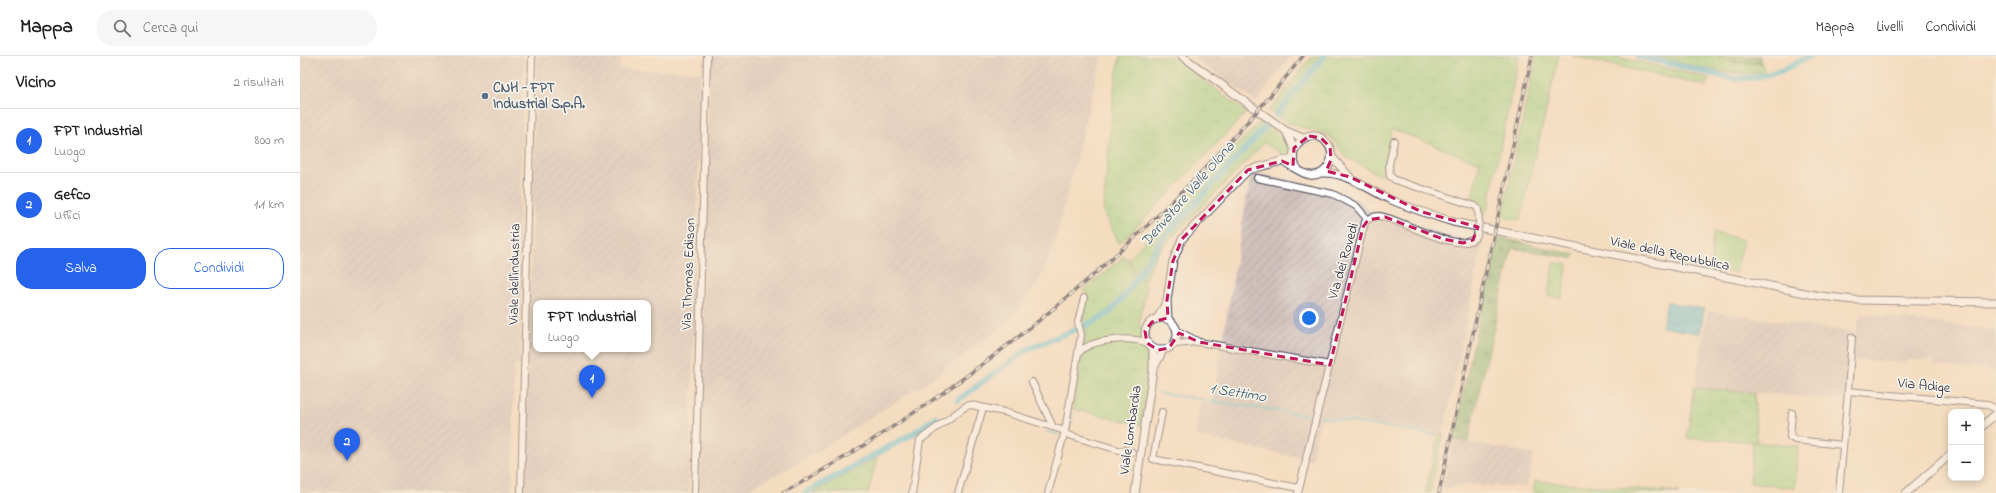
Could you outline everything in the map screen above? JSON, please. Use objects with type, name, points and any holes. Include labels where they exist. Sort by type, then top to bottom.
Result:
[{"type":"street","name":"Viale dell'industria","points":[[521,493],[532,56]]},
{"type":"street","name":"Via Thomas Edison","points":[[696,492],[707,56]]},
{"type":"street","points":[[1182,56],[1286,131],[1303,138]]},
{"type":"street","points":[[1286,131],[1294,148],[1293,158],[1298,169]]},
{"type":"street","points":[[1282,161],[1306,174],[1312,175],[1322,173],[1329,166],[1332,157],[1330,147],[1322,138],[1309,136],[1303,138],[1294,148]]},
{"type":"street","name":"Via dei Rovedi","points":[[1298,490],[1363,227],[1368,220],[1374,216],[1385,217],[1443,239],[1463,243],[1473,240],[1477,235],[1479,222],[1478,209],[1475,206],[1396,180],[1390,176],[1389,165],[1394,141]]},
{"type":"street","name":"Viale della Repubblica","points":[[1332,157],[1350,178]]},
{"type":"street","points":[[1168,320],[1167,300],[1173,261],[1182,239],[1248,170],[1293,158]]},
{"type":"street","name":"Viale della Repubblica","points":[[1322,173],[1331,172],[1350,178],[1387,198],[1453,222],[1781,290],[1854,300],[1996,302]]},
{"type":"street","points":[[1257,178],[1327,192],[1351,202],[1368,220]]},
{"type":"street","points":[[1048,493],[1065,432],[1081,335],[1077,325],[1084,298]]},
{"type":"street","points":[[1150,345],[1145,331],[1148,326],[1157,319],[1167,300]]},
{"type":"street","points":[[1157,319],[1168,320],[1173,324],[1177,337],[1174,344]]},
{"type":"street","points":[[1176,330],[1199,342]]},
{"type":"street","points":[[1839,493],[1852,337]]},
{"type":"street","points":[[1078,354],[1082,349],[1095,343],[1134,338],[1163,350],[1174,344],[1199,342],[1330,365]]},
{"type":"street","name":"Viale Lombardia","points":[[1135,493],[1153,370],[1150,345]]},
{"type":"street","name":"Viale Lombardia","points":[[1153,370],[1163,350]]},
{"type":"street","points":[[1032,382],[1053,427]]},
{"type":"street","name":"Via Adige","points":[[1848,391],[1986,404],[1996,410]]},
{"type":"street","points":[[912,493],[920,440],[966,406],[984,408],[1053,427],[1122,451],[1126,450],[1132,452]]},
{"type":"street","points":[[958,493],[984,408]]},
{"type":"street","points":[[1162,412],[1153,459],[1298,490]]},
{"type":"street","points":[[1792,413],[1790,437],[1795,440],[1843,445]]},
{"type":"street","points":[[1984,424],[1996,414]]},
{"type":"street","points":[[1906,493],[1948,457]]},
{"type":"highlighted area","points":[[1309,136],[1321,138],[1330,147],[1331,160],[1326,171],[1350,177],[1422,212],[1478,227],[1473,240],[1463,243],[1443,239],[1385,217],[1368,220],[1363,227],[1330,365],[1199,342],[1179,333],[1169,348],[1158,350],[1147,343],[1145,331],[1152,322],[1168,318],[1167,300],[1173,261],[1182,239],[1248,170],[1282,161],[1293,166],[1294,148]]},
{"type":"shaded area","points":[[300,56],[524,56],[518,266],[522,266],[520,366],[514,366],[512,493],[300,493]]},
{"type":"shaded area","points":[[537,56],[620,56],[620,69],[701,72],[689,493],[524,493]]},
{"type":"shaded area","points":[[710,56],[1102,56],[1055,241],[1040,280],[1017,311],[1000,328],[924,384],[799,463],[740,493],[706,493],[698,488]]},
{"type":"shaded area","points":[[1192,56],[1291,56],[1256,102]]},
{"type":"shaded area","points":[[1251,172],[1332,189],[1358,201],[1371,213],[1380,212],[1443,235],[1482,244],[1443,434],[1322,415],[1311,460],[1195,436],[1200,402],[1212,404]]},
{"type":"shaded area","points":[[1708,311],[1857,333],[1859,316],[1863,314],[1996,330],[1996,370],[1934,366],[1934,360],[1906,360],[1903,363],[1851,359],[1847,400],[1694,388]]},
{"type":"shaded area","points":[[1453,439],[1534,454],[1527,487],[1465,485],[1442,488]]},
{"type":"green space","points":[[1120,56],[1172,56],[1246,112],[1131,233],[1119,243],[1103,212],[1114,90]]},
{"type":"green space","points":[[1312,56],[1519,56],[1488,208],[1483,215],[1472,196],[1480,163],[1392,129],[1381,176],[1346,157],[1330,136],[1288,123],[1269,111]]},
{"type":"green space","points":[[1536,56],[1559,56],[1520,220],[1502,217]]},
{"type":"green space","points":[[1572,56],[1614,56],[1709,78],[1707,86]]},
{"type":"green space","points":[[1654,56],[1717,56],[1736,63],[1761,63],[1765,72],[1723,72]]},
{"type":"green space","points":[[1717,56],[1760,56],[1761,63],[1736,63]]},
{"type":"green space","points":[[1261,121],[1285,138],[1290,145],[1290,149],[1286,156],[1264,143],[1164,245],[1156,255],[1144,281],[1128,259]]},
{"type":"green space","points":[[1713,232],[1743,240],[1736,273],[1711,268]]},
{"type":"green space","points":[[1497,237],[1576,255],[1572,259],[1512,248],[1468,442],[1453,439]]},
{"type":"green space","points":[[1124,256],[1147,288],[1139,321],[1147,350],[1148,384],[1141,425],[1073,409],[1086,332],[1082,322],[1088,296],[1084,290]]},
{"type":"green space","points":[[1554,263],[1568,264],[1562,298],[1548,296]]},
{"type":"green space","points":[[1694,388],[1754,393],[1757,442],[1687,438]]},
{"type":"green space","points":[[1439,434],[1443,434],[1430,493],[1425,493]]},
{"type":"green space","points":[[1753,442],[1798,446],[1795,488],[1750,483]]},
{"type":"green space","points":[[877,458],[868,493],[812,493],[814,492]]},
{"type":"green space","points":[[1535,481],[1679,492],[1679,493],[1533,493]]},
{"type":"water","points":[[1667,302],[1704,309],[1700,334],[1662,327]]},
{"type":"waterway","name":"Derivatore Valle Olona","points":[[1276,115],[1324,56]]},
{"type":"waterway","points":[[1638,56],[1735,79],[1757,77],[1781,71],[1810,56]]},
{"type":"waterway","name":"Derivatore Valle Olona","points":[[958,400],[1028,349],[1089,324],[1109,313],[1125,295],[1163,238],[1266,126]]},
{"type":"waterway","name":"1 Settimo","points":[[1159,393],[1312,416]]},
{"type":"waterway","name":"1 Settimo","points":[[1069,429],[1073,414]]},
{"type":"waterway","name":"Derivatore Valle Olona","points":[[805,493],[914,433],[936,417]]},
{"type":"waterway","name":"1 Settimo","points":[[1321,417],[1437,435]]},
{"type":"waterway","name":"1 Settimo","points":[[1047,432],[1059,434]]},
{"type":"railway","points":[[783,493],[856,450],[928,403],[997,353],[1064,300],[1129,243],[1190,183],[1248,121],[1303,56]]},
{"type":"railway","points":[[1439,493],[1532,56]]},
{"type":"place","name":"CNH - FPT Industrial S.p.A.","points":[[485,96]]},
{"type":"place","name":"FPT Industrial","points":[[592,398]]},
{"type":"place","name":"Gefco","points":[[347,461]]}]
